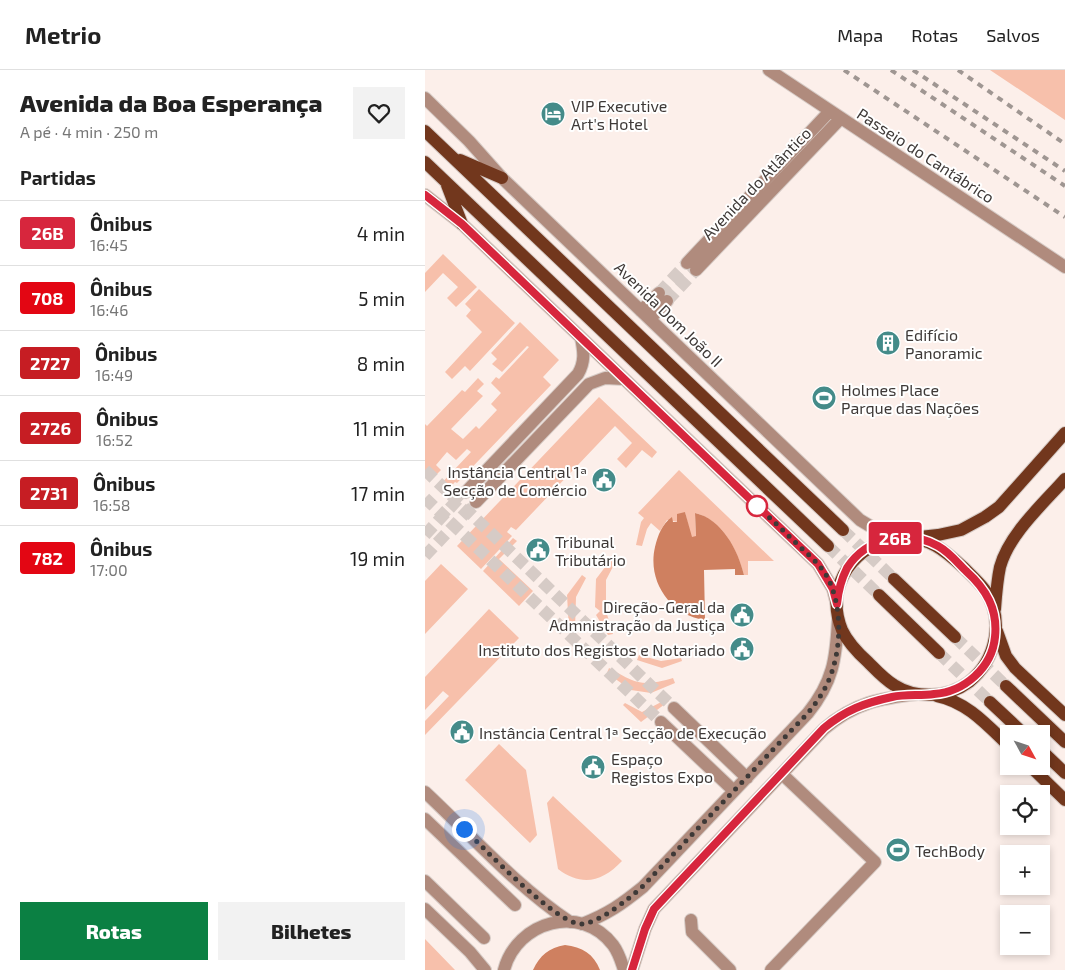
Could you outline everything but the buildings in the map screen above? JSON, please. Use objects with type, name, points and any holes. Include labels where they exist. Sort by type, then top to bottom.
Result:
[{"type":"main road","points":[[425,131],[843,530]]},
{"type":"main road","points":[[451,156],[502,178]]},
{"type":"main road","points":[[425,162],[827,546]]},
{"type":"main road","points":[[445,181],[462,224]]},
{"type":"main road","points":[[1000,738],[973,712],[961,704],[946,698],[895,686],[884,678],[848,641],[842,630],[838,611],[842,580],[856,558],[877,543],[961,530],[985,517],[999,506],[1065,433]]},
{"type":"main road","points":[[925,694],[957,689],[977,674],[991,652],[995,621],[996,589],[1000,566],[1005,554],[1022,528],[1065,479]]},
{"type":"main road","points":[[908,537],[939,546],[970,574],[985,591],[991,602],[995,621],[1007,656],[1015,668],[1065,715]]},
{"type":"main road","points":[[894,579],[955,636]]},
{"type":"main road","points":[[879,595],[939,653]]},
{"type":"main road","points":[[1006,686],[1065,742]]},
{"type":"main road","points":[[990,702],[1014,725]]},
{"type":"main road","points":[[1050,759],[1065,773]]},
{"type":"main road","points":[[1039,775],[1065,800]]},
{"type":"street","name":"Passeio do Cantábrico","points":[[769,70],[1065,267]]},
{"type":"street","name":"Avenida Dom João II","points":[[425,98],[469,141],[502,178],[860,520],[886,533],[908,537]]},
{"type":"street","name":"Avenida do Atlântico","points":[[692,266],[835,115]]},
{"type":"street","points":[[425,195],[462,224],[818,564],[833,589],[838,611],[837,643],[833,668],[828,684],[808,713],[643,886],[623,903],[604,916],[576,923],[557,922],[534,930],[515,946],[504,970]]},
{"type":"street","points":[[646,315],[663,297]]},
{"type":"street","points":[[466,492],[578,374],[584,359],[581,338]]},
{"type":"street","points":[[476,502],[589,384],[605,378],[624,379]]},
{"type":"street","points":[[632,970],[645,929],[654,909],[824,728],[853,708],[894,696],[925,694]]},
{"type":"street","points":[[674,708],[747,778]]},
{"type":"street","points":[[661,722],[734,792]]},
{"type":"street","points":[[771,970],[875,862],[781,774]]},
{"type":"street","points":[[425,792],[549,908],[576,923],[599,932],[613,945],[624,970]]},
{"type":"street","points":[[425,819],[515,905]]},
{"type":"street","points":[[425,881],[484,938]]},
{"type":"street","points":[[425,909],[471,952],[485,970]]},
{"type":"street","points":[[691,920],[692,932],[730,970]]},
{"type":"shaded area","points":[[990,70],[1065,70],[1065,120]]},
{"type":"shaded area","points":[[443,254],[477,287],[456,307],[447,298],[458,287],[443,273],[425,292],[425,273]]},
{"type":"shaded area","points":[[479,289],[515,323],[470,371],[465,366],[452,379],[445,372],[482,332],[466,316],[471,310],[465,304]]},
{"type":"shaded area","points":[[520,322],[559,360],[543,377],[551,385],[457,483],[455,482],[444,494],[437,488],[471,452],[467,449],[456,460],[447,452],[436,465],[441,470],[430,481],[425,477],[425,424],[427,426],[462,390],[465,392],[478,378],[484,384],[477,391],[483,396],[451,429],[463,439],[476,426],[479,429],[497,410],[491,404],[501,393],[491,383],[496,377],[499,379],[529,347],[527,346],[502,372],[492,364],[497,359],[491,353]]},
{"type":"shaded area","points":[[599,397],[657,452],[652,458],[642,450],[626,468],[617,459],[632,443],[615,426],[516,530],[511,527],[507,532],[512,536],[481,569],[457,546]]},
{"type":"shaded area","points":[[679,470],[774,561],[748,561],[748,575],[744,575],[733,546],[721,529],[705,517],[695,513],[696,537],[691,537],[685,512],[678,522],[667,520],[660,531],[651,523],[647,529],[642,546],[636,545],[641,522],[644,518],[638,513]]},
{"type":"shaded area","points":[[685,512],[692,537],[696,536],[695,513],[705,516],[721,529],[738,556],[744,575],[735,575],[735,569],[704,570],[705,620],[692,617],[672,604],[658,584],[655,572],[653,560],[661,530],[672,517],[673,522],[677,522],[677,514]]},
{"type":"shaded area","points":[[513,538],[517,541],[499,559],[533,591],[519,606],[483,571]]},
{"type":"shaded area","points":[[612,558],[616,561],[606,580],[606,611],[613,634],[608,635],[596,615],[600,611],[595,607],[596,579]]},
{"type":"shaded area","points":[[441,564],[468,589],[425,634],[425,581]]},
{"type":"shaded area","points":[[582,575],[586,578],[576,597],[575,629],[569,630],[567,595]]},
{"type":"shaded area","points":[[489,609],[519,638],[425,735],[425,721],[449,696],[443,691],[425,710],[425,677]]},
{"type":"shaded area","points":[[639,655],[661,661],[681,658],[682,661],[662,668],[637,660]]},
{"type":"shaded area","points":[[609,668],[633,681],[647,683],[673,678],[675,683],[651,693],[631,690],[607,673]]},
{"type":"shaded area","points":[[667,699],[669,701],[641,722],[623,705],[625,703],[642,712]]},
{"type":"shaded area","points":[[499,744],[526,770],[537,835],[530,843],[465,780]]},
{"type":"shaded area","points":[[553,796],[622,861],[607,874],[599,878],[584,880],[567,875],[558,869],[547,803]]},
{"type":"shaded area","points":[[425,939],[455,970],[425,970]]},
{"type":"shaded area","points":[[565,945],[587,952],[600,970],[533,970],[546,953],[554,948]]},
{"type":"tunnel","points":[[659,293],[687,263]]},
{"type":"tunnel","points":[[667,301],[696,270]]},
{"type":"tunnel","points":[[425,470],[674,708]]},
{"type":"tunnel","points":[[425,535],[462,495]]},
{"type":"tunnel","points":[[425,498],[661,722]]},
{"type":"tunnel","points":[[425,556],[473,505]]},
{"type":"tunnel","points":[[843,530],[894,579]]},
{"type":"tunnel","points":[[828,546],[879,595]]},
{"type":"tunnel","points":[[955,637],[1006,686]]},
{"type":"tunnel","points":[[939,653],[990,702]]},
{"type":"railway","points":[[844,70],[1065,217]]},
{"type":"railway","points":[[891,70],[1065,186]]},
{"type":"railway","points":[[913,70],[1065,171]]},
{"type":"railway","points":[[958,70],[1065,144]]},
{"type":"bus line","name":"26B","points":[[425,195],[462,224],[818,564],[833,589],[837,604],[842,580],[856,558],[866,549],[877,543],[901,537],[927,541],[939,546],[949,554],[985,591],[995,614],[995,640],[991,652],[985,664],[968,682],[957,689],[944,693],[894,696],[869,702],[853,708],[824,728],[654,909],[645,929],[632,970]]},
{"type":"place","name":"VIP Executive Art's Hotel","points":[[553,114]]},
{"type":"place","name":"Edifício Panoramic","points":[[888,343]]},
{"type":"place","name":"Holmes Place Parque das Nações","points":[[824,398]]},
{"type":"place","name":"Instância Central 1ª Secção de Comércio","points":[[604,480]]},
{"type":"place","name":"Tribunal Tributário","points":[[538,550]]},
{"type":"place","name":"Direção-Geral da Admnistração da Justiça","points":[[742,615]]},
{"type":"place","name":"Instituto dos Registos e Notariado","points":[[742,649]]},
{"type":"place","name":"Instância Central 1ª Secção de Execução","points":[[462,732]]},
{"type":"place","name":"Espaço Registos Expo","points":[[593,767]]},
{"type":"place","name":"TechBody","points":[[898,850]]},
{"type":"route","points":[[464,829],[549,908],[570,922],[582,924],[604,916],[643,886],[808,713],[828,684],[833,668],[839,617],[837,604],[833,589],[818,564],[757,506]]}]
